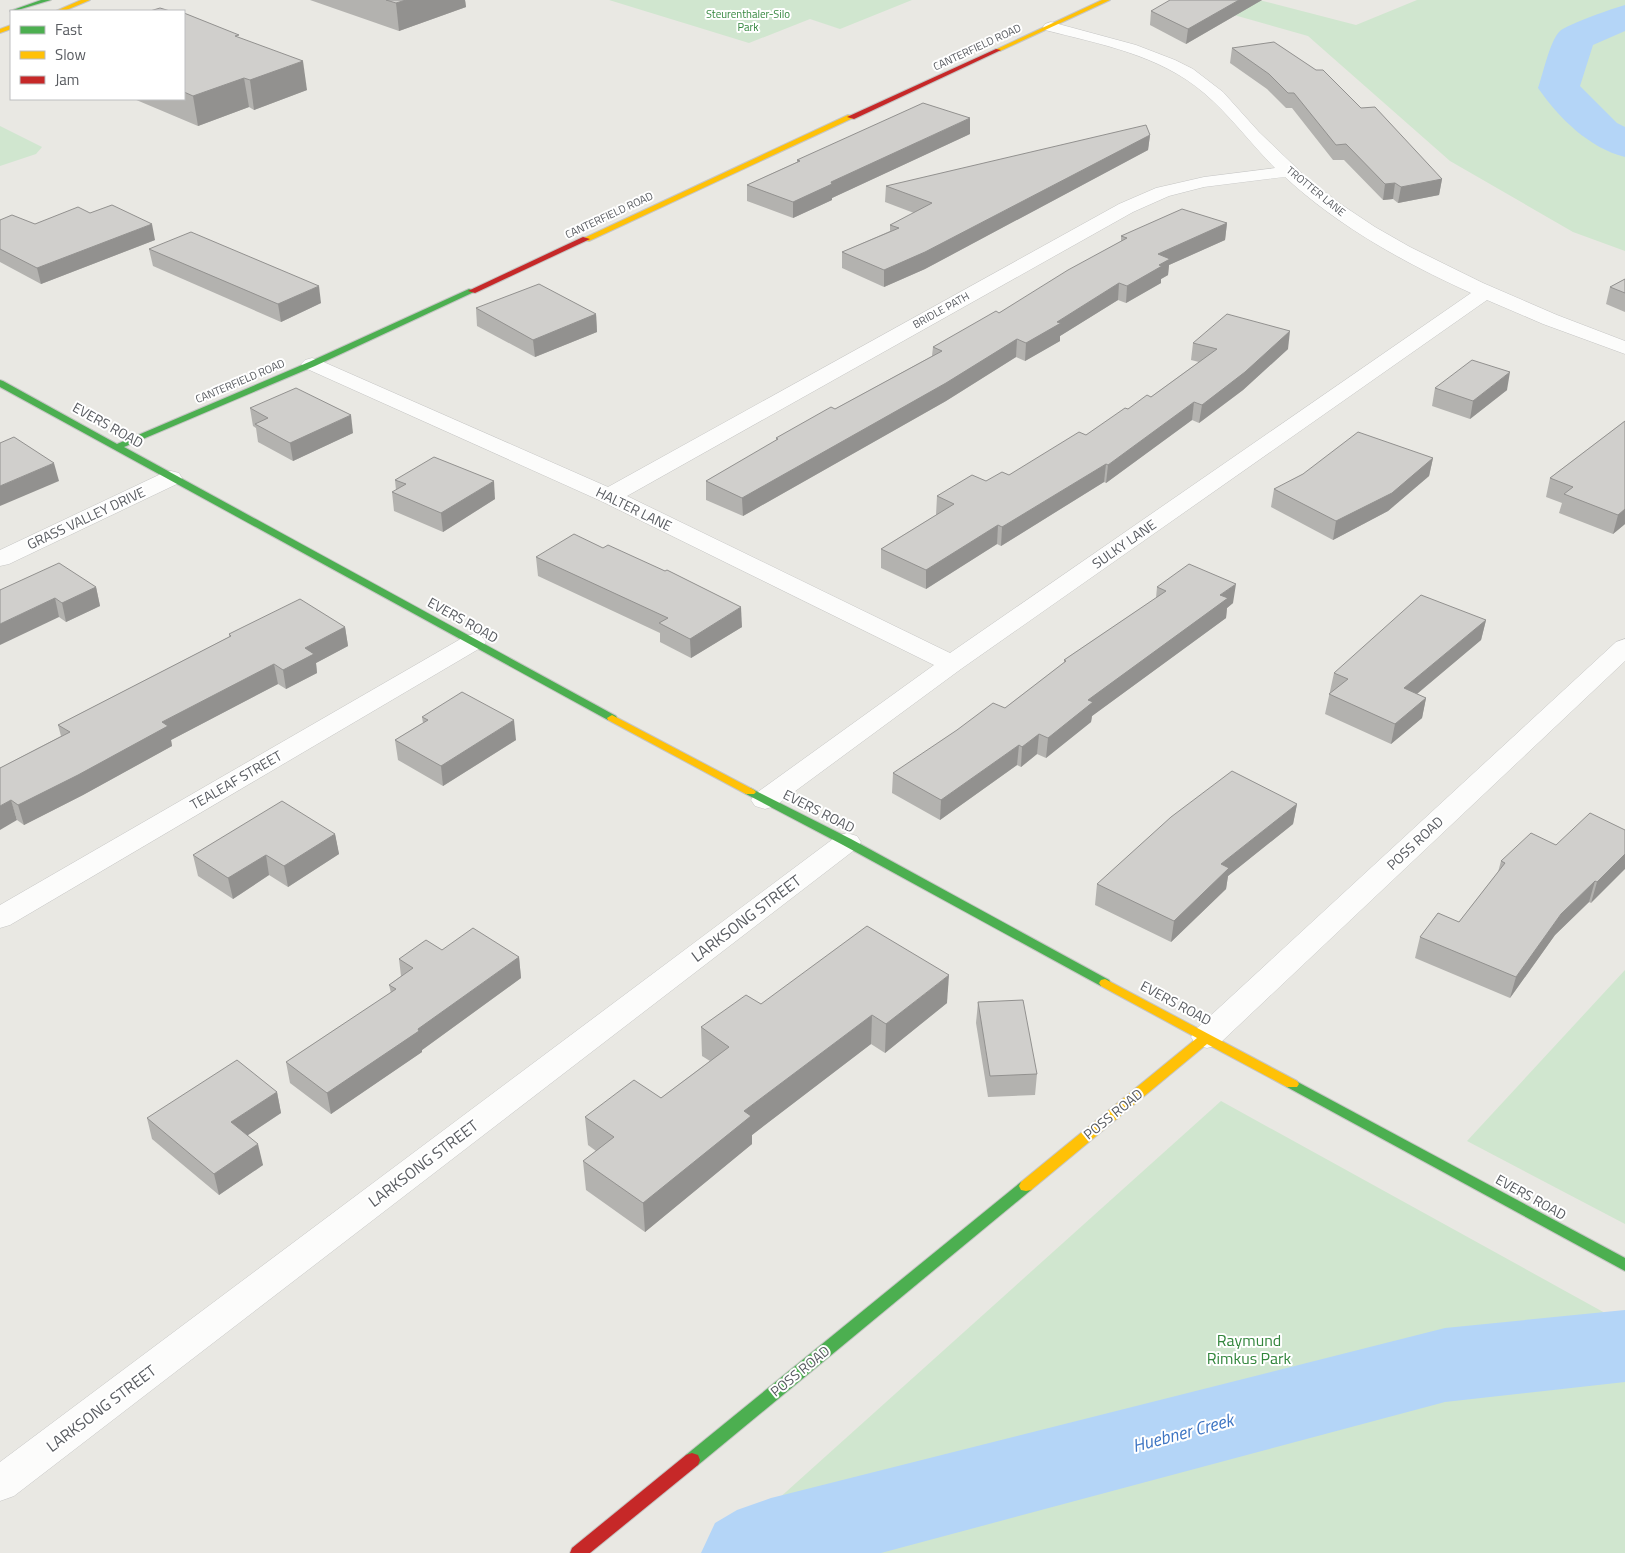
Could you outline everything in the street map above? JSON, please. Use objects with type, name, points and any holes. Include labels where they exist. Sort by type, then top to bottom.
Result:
[{"type":"street","points":[[18,10],[48,0]]},
{"type":"street","points":[[62,10],[83,4],[87,0]]},
{"type":"street","name":"CANTERFIELD ROAD","points":[[118,447],[312,364],[1107,0]]},
{"type":"street","name":"TROTTER LANE","points":[[1051,27],[1125,47],[1178,69],[1203,84],[1291,172],[1333,208],[1392,246],[1486,292],[1625,348]]},
{"type":"street","name":"BRIDLE PATH","points":[[609,496],[1126,208],[1163,192],[1204,182],[1291,172]]},
{"type":"street","name":"SULKY LANE","points":[[765,800],[952,664],[1486,292]]},
{"type":"street","name":"HALTER LANE","points":[[312,364],[609,496],[952,664]]},
{"type":"street","name":"EVERS ROAD","points":[[0,383],[472,642],[1207,1037],[1625,1265]]},
{"type":"street","name":"GRASS VALLEY DRIVE","points":[[0,559],[171,478]]},
{"type":"street","name":"TEALEAF STREET","points":[[0,918],[472,642]]},
{"type":"street","name":"POSS ROAD","points":[[578,1553],[1207,1037],[1625,647]]},
{"type":"street","name":"LARKSONG STREET","points":[[0,1484],[846,842]]},
{"type":"green space","name":"Steurenthaler-Silo Park","points":[[609,0],[912,0],[840,29],[810,19],[749,43]]},
{"type":"green space","points":[[1181,0],[1259,0],[1356,25],[1417,0],[1625,0],[1625,251],[1573,232],[1450,161],[1308,36]]},
{"type":"green space","points":[[0,126],[42,147],[36,154],[0,166]]},
{"type":"green space","points":[[1625,970],[1625,1224],[1467,1141]]},
{"type":"green space","name":"Raymund Rimkus Park","points":[[1221,1101],[1625,1324],[1625,1553],[718,1553]]},
{"type":"building","points":[[386,0],[406,0],[396,3]]},
{"type":"building","points":[[1170,0],[1239,0],[1188,29],[1151,11]]},
{"type":"building","points":[[185,13],[239,35],[235,36],[303,61],[250,80],[244,78],[193,96],[185,92]]},
{"type":"building","points":[[1274,42],[1316,70],[1323,70],[1361,108],[1375,107],[1442,179],[1401,187],[1395,183],[1385,184],[1346,144],[1336,145],[1294,93],[1288,93],[1269,74],[1232,48]]},
{"type":"building","points":[[923,103],[970,118],[831,182],[832,184],[793,202],[747,185],[800,161],[797,160]]},
{"type":"building","points":[[1146,125],[1150,135],[925,252],[884,270],[842,252],[899,228],[890,225],[932,203],[886,186]]},
{"type":"building","points":[[112,205],[152,224],[37,268],[0,249],[0,220],[12,215],[35,224],[78,207],[90,213]]},
{"type":"building","points":[[1182,209],[1227,223],[1158,254],[1170,259],[1159,265],[1162,266],[1127,286],[1119,283],[1057,322],[1061,323],[1026,343],[1017,339],[946,383],[742,498],[706,481],[831,407],[835,409],[942,351],[933,347],[996,311],[999,313],[1068,270],[1127,238],[1121,236]]},
{"type":"building","points":[[191,232],[319,286],[278,304],[149,249]]},
{"type":"building","points":[[1625,279],[1625,293],[1610,287]]},
{"type":"building","points":[[539,284],[596,314],[533,340],[476,308]]},
{"type":"building","points":[[1227,314],[1290,331],[1245,372],[1202,405],[1194,402],[1108,465],[1106,464],[1002,527],[998,525],[926,570],[881,549],[954,504],[937,496],[972,475],[986,481],[1002,472],[1009,475],[1079,432],[1086,435],[1147,395],[1151,397],[1217,349],[1193,343]]},
{"type":"building","points":[[1472,360],[1510,372],[1473,401],[1435,388]]},
{"type":"building","points":[[296,388],[351,415],[290,443],[255,424],[268,418],[250,408]]},
{"type":"building","points":[[1625,421],[1625,509],[1618,515],[1564,494],[1573,487],[1550,478]]},
{"type":"building","points":[[1358,432],[1433,458],[1392,493],[1336,521],[1274,489],[1303,474]]},
{"type":"building","points":[[14,437],[54,463],[0,486],[0,443]]},
{"type":"building","points":[[434,457],[494,481],[441,513],[392,492],[406,484],[395,480]]},
{"type":"building","points":[[574,534],[603,548],[608,545],[665,571],[667,570],[741,607],[690,639],[659,623],[668,618],[536,557]]},
{"type":"building","points":[[59,563],[96,587],[62,603],[55,598],[0,624],[0,590]]},
{"type":"building","points":[[1189,564],[1236,584],[1220,595],[1228,598],[1088,700],[1093,702],[1048,738],[1039,734],[1022,747],[1019,745],[941,800],[893,773],[993,703],[1005,708],[1066,661],[1064,660],[1166,591],[1157,587]]},
{"type":"building","points":[[1421,595],[1486,620],[1404,688],[1426,698],[1395,724],[1329,694],[1348,679],[1334,673]]},
{"type":"building","points":[[300,599],[345,627],[305,648],[314,654],[283,670],[274,664],[162,722],[168,726],[78,775],[18,805],[11,800],[0,806],[0,768],[70,732],[58,725],[231,636],[229,634]]},
{"type":"building","points":[[462,692],[514,720],[441,766],[395,740],[428,720],[422,717]]},
{"type":"building","points":[[1232,771],[1297,804],[1221,864],[1229,868],[1174,921],[1097,884],[1171,817]]},
{"type":"building","points":[[282,801],[335,834],[284,866],[266,855],[228,878],[193,855]]},
{"type":"building","points":[[1590,813],[1625,830],[1625,854],[1561,914],[1516,977],[1420,937],[1438,913],[1459,922],[1505,863],[1501,861],[1531,833],[1556,845]]},
{"type":"building","points":[[867,926],[949,975],[886,1024],[872,1015],[744,1111],[751,1116],[643,1203],[583,1161],[614,1137],[585,1117],[634,1080],[661,1098],[729,1047],[701,1027],[746,995],[761,1004]]},
{"type":"building","points":[[473,928],[519,957],[418,1029],[419,1031],[327,1093],[286,1062],[396,989],[389,985],[413,968],[399,959],[426,940],[442,950]]},
{"type":"building","points":[[1023,1000],[1037,1074],[990,1076],[978,1002]]},
{"type":"building","points":[[237,1060],[277,1092],[231,1122],[258,1144],[214,1174],[147,1118]]},
{"type":"waterway","name":"Huebner Creek","points":[[1625,17],[1575,38],[1559,88],[1602,132],[1625,144]]},
{"type":"waterway","name":"Huebner Creek","points":[[749,1553],[771,1540],[1445,1365],[1625,1346]]},
{"type":"traffic: fast","points":[[16,10],[48,0]]},
{"type":"traffic: fast","points":[[117,447],[312,364],[472,291]]},
{"type":"traffic: fast","points":[[0,383],[612,718]]},
{"type":"traffic: fast","points":[[750,792],[847,842],[1105,983]]},
{"type":"traffic: fast","points":[[1292,1084],[1625,1265]]},
{"type":"traffic: fast","points":[[692,1460],[1026,1186]]},
{"type":"traffic: slow","points":[[62,10],[87,0]]},
{"type":"traffic: slow","points":[[998,50],[1107,0]]},
{"type":"traffic: slow","points":[[0,31],[10,27]]},
{"type":"traffic: slow","points":[[586,239],[851,117]]},
{"type":"traffic: slow","points":[[612,718],[750,792]]},
{"type":"traffic: slow","points":[[1105,983],[1292,1084]]},
{"type":"traffic: slow","points":[[1026,1186],[1207,1037]]},
{"type":"traffic: jam","points":[[851,117],[998,50]]},
{"type":"traffic: jam","points":[[472,291],[586,239]]},
{"type":"traffic: jam","points":[[578,1553],[692,1460]]}]
